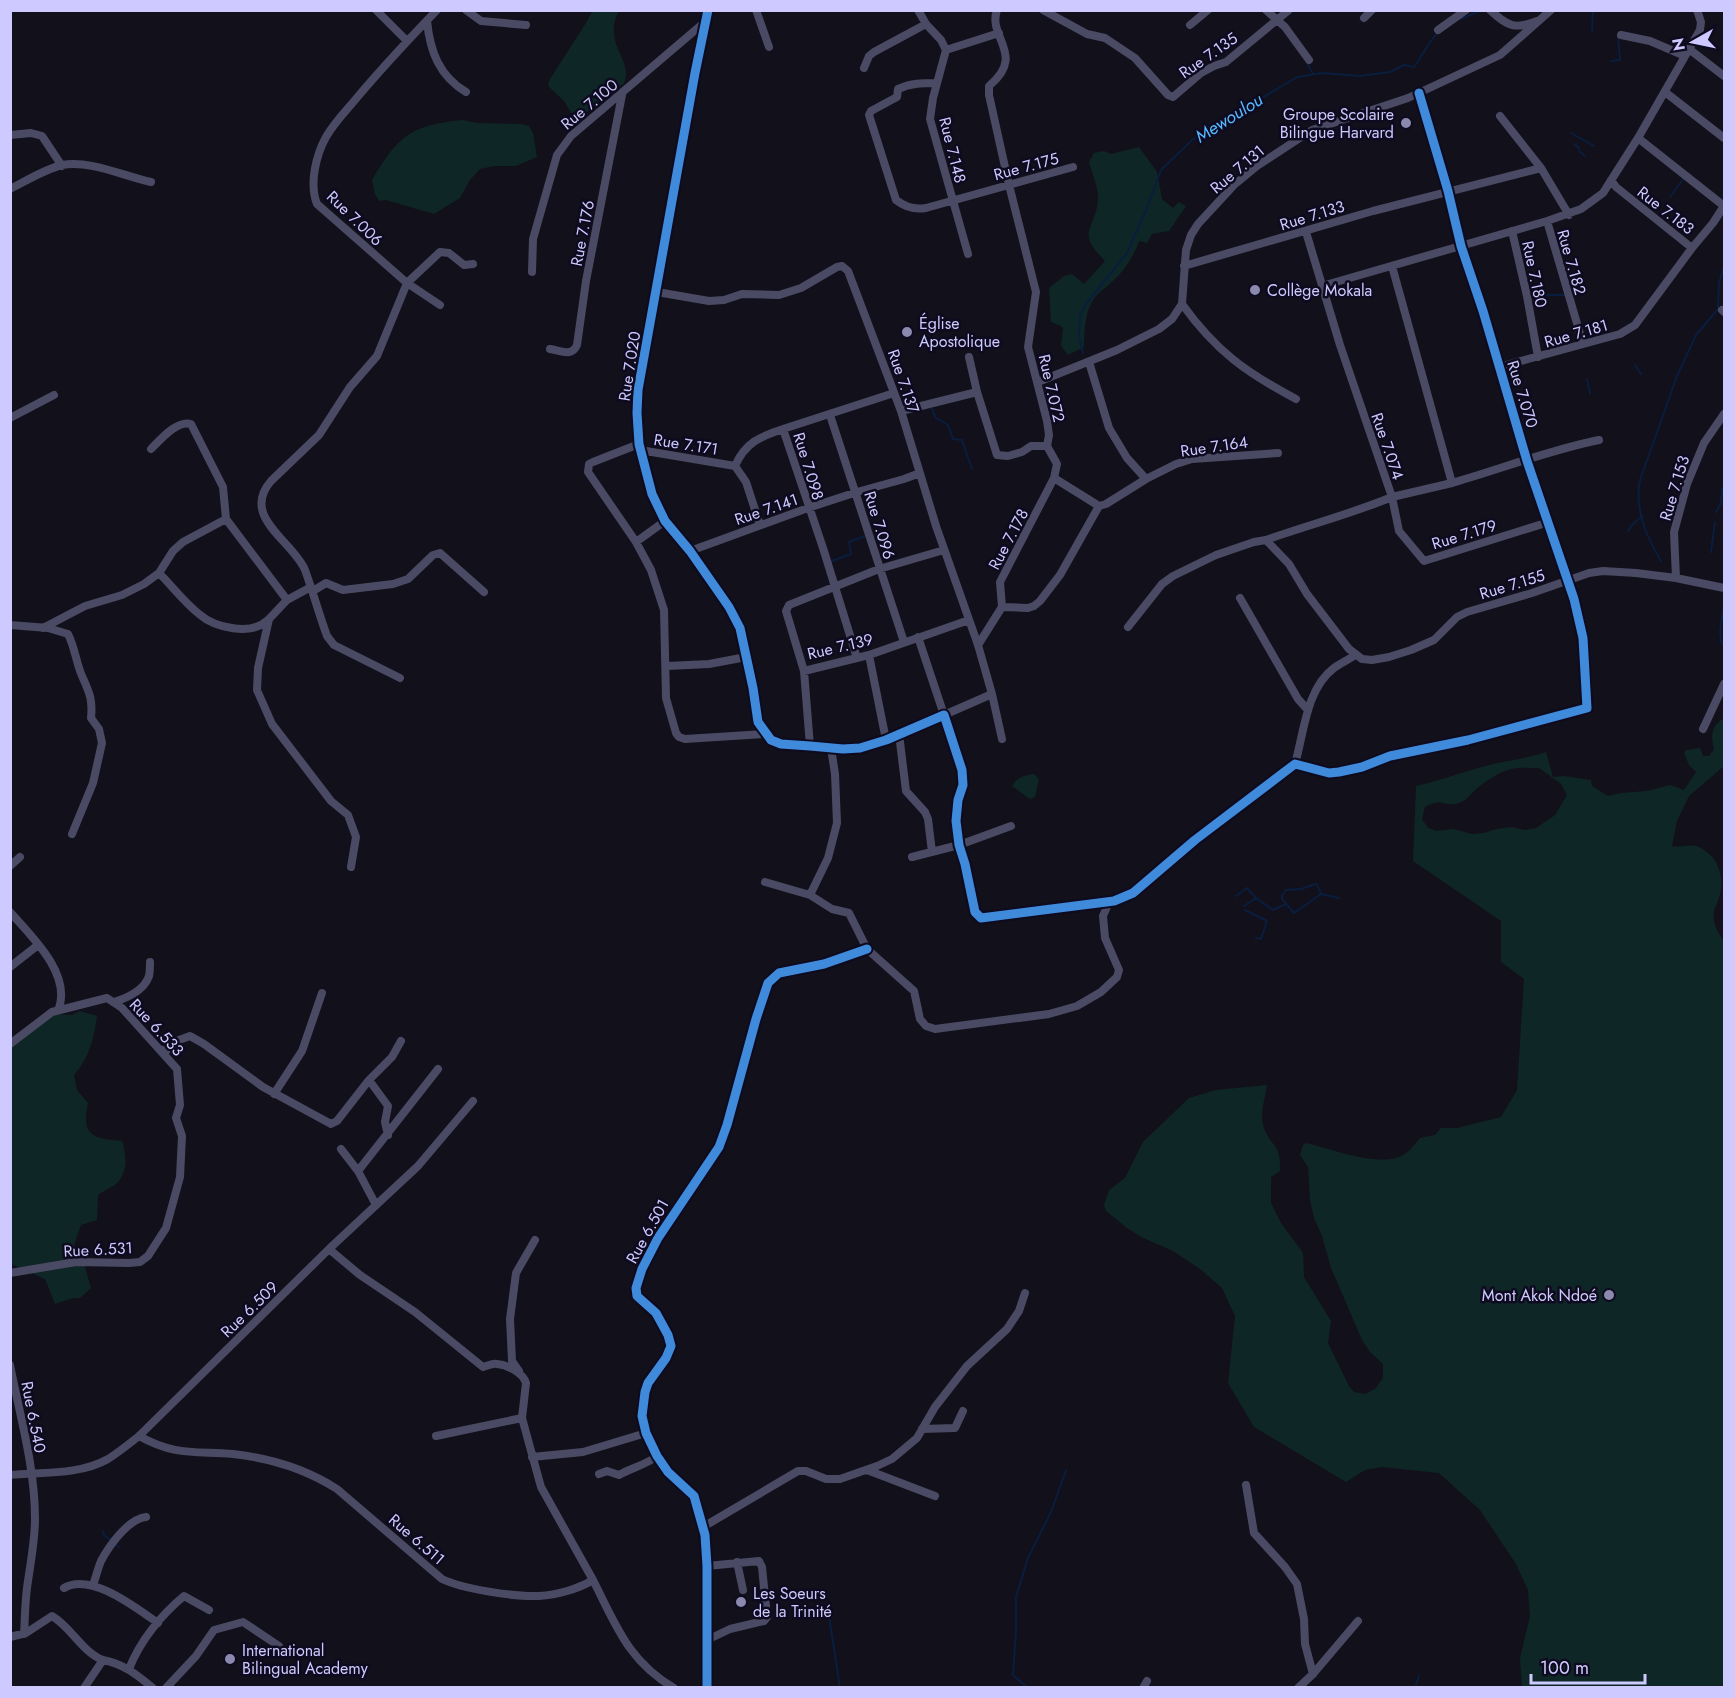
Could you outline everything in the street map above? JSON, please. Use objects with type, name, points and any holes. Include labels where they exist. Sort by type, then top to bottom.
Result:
[{"type":"street","points":[[376,10],[407,41]]},
{"type":"street","name":"Rue 7.006","points":[[437,10],[340,116],[320,149],[313,185],[317,204],[407,283],[440,305]]},
{"type":"street","points":[[466,10],[481,21],[525,25]]},
{"type":"street","name":"Rue 7.020","points":[[708,10],[638,390],[637,413],[640,447],[647,480],[657,507],[729,607],[740,628],[758,722],[765,734]]},
{"type":"street","points":[[756,10],[769,47]]},
{"type":"street","points":[[918,10],[946,50],[999,33]]},
{"type":"street","name":"Rue 7.072","points":[[977,392],[997,454],[1008,456],[1022,452],[1031,446],[1047,446],[1049,435],[1047,421],[1028,347],[1036,292],[989,95],[989,87],[1005,67],[1005,48],[995,18],[997,10]]},
{"type":"street","name":"Rue 7.135","points":[[1043,10],[1087,34],[1105,38],[1136,58],[1170,96],[1176,95],[1208,69],[1226,62],[1289,10]]},
{"type":"street","points":[[1191,25],[1208,10]]},
{"type":"street","points":[[1266,10],[1285,27],[1309,60]]},
{"type":"street","points":[[1364,18],[1372,10]]},
{"type":"street","points":[[1438,30],[1466,10]]},
{"type":"street","points":[[1491,10],[1507,24],[1516,26],[1540,19]]},
{"type":"street","name":"Rue 7.131","points":[[1182,304],[1188,242],[1198,224],[1234,185],[1257,166],[1312,130],[1419,93],[1500,55],[1551,10]]},
{"type":"street","points":[[1322,286],[1569,214],[1597,198],[1603,193],[1638,138],[1700,30],[1700,15],[1697,10]]},
{"type":"street","points":[[427,21],[432,47],[446,77],[452,84],[466,92]]},
{"type":"street","name":"Rue 7.100","points":[[532,272],[533,239],[557,154],[570,136],[706,21]]},
{"type":"street","points":[[864,68],[874,51],[926,24]]},
{"type":"street","points":[[1622,36],[1687,52],[1725,76]]},
{"type":"street","name":"Rue 7.148","points":[[946,50],[930,107],[930,119],[968,254]]},
{"type":"street","name":"Rue 7.175","points":[[936,83],[906,85],[898,90],[897,97],[893,101],[871,111],[869,115],[896,200],[908,207],[920,209],[1073,167]]},
{"type":"street","points":[[1665,92],[1725,138]]},
{"type":"street","name":"Rue 7.070","points":[[1295,764],[1329,773],[1339,772],[1390,756],[1468,740],[1586,709],[1587,705],[1583,638],[1568,579],[1527,461],[1461,246],[1448,191],[1419,93]]},
{"type":"street","name":"Rue 7.176","points":[[550,349],[570,353],[577,345],[586,281],[621,95]]},
{"type":"street","points":[[1500,116],[1541,168],[1569,214]]},
{"type":"street","points":[[10,135],[31,133],[42,136],[62,165]]},
{"type":"street","points":[[1638,138],[1724,206]]},
{"type":"street","points":[[10,189],[62,165],[98,168],[151,182]]},
{"type":"street","name":"Rue 7.133","points":[[1184,266],[1448,191],[1541,168]]},
{"type":"street","name":"Rue 7.183","points":[[1611,180],[1616,187],[1692,248],[1713,224],[1724,206]]},
{"type":"street","name":"Rue 7.182","points":[[1547,221],[1583,344]]},
{"type":"street","name":"Rue 7.180","points":[[1512,231],[1538,357]]},
{"type":"street","name":"Rue 7.074","points":[[1306,232],[1340,345],[1392,498],[1527,461],[1565,447],[1599,440]]},
{"type":"street","name":"Rue 7.181","points":[[1499,367],[1620,334],[1635,325],[1692,248]]},
{"type":"street","points":[[400,678],[334,645],[327,636],[304,568],[273,531],[264,515],[261,499],[264,489],[319,435],[350,387],[377,356],[407,283],[440,252],[449,254],[464,265],[473,264]]},
{"type":"street","name":"Rue 7.137","points":[[657,292],[709,301],[724,300],[742,294],[779,295],[801,288],[842,266],[848,271],[901,411],[944,550],[978,645],[1002,739]]},
{"type":"street","points":[[1392,266],[1452,483]]},
{"type":"street","points":[[1038,382],[1089,362],[1159,329],[1172,319],[1182,304],[1205,334],[1227,356],[1260,381],[1296,399]]},
{"type":"street","points":[[901,411],[977,392],[969,357]]},
{"type":"street","points":[[1089,362],[1109,428],[1127,458],[1146,479]]},
{"type":"street","name":"Rue 7.098","points":[[857,658],[783,429],[894,393]]},
{"type":"street","points":[[10,418],[54,395]]},
{"type":"street","name":"Rue 7.153","points":[[1676,578],[1674,532],[1685,493],[1704,443],[1725,414]]},
{"type":"street","name":"Rue 7.096","points":[[830,415],[904,642]]},
{"type":"street","points":[[151,449],[165,435],[183,424],[191,424],[223,487],[226,519],[287,600]]},
{"type":"street","points":[[735,466],[746,447],[764,436],[783,429]]},
{"type":"street","points":[[978,645],[1002,607],[1028,608],[1041,601],[1060,575],[1099,506],[1054,478],[1057,464],[1047,446]]},
{"type":"street","points":[[640,447],[593,462],[588,466],[588,472],[636,542],[651,570],[664,610],[666,698],[670,715],[680,737],[685,739],[765,734],[771,740],[781,744],[860,748],[886,740],[992,694]]},
{"type":"street","name":"Rue 7.171","points":[[640,447],[735,466],[746,482],[760,525]]},
{"type":"street","name":"Rue 7.164","points":[[1099,506],[1146,479],[1192,459],[1278,453]]},
{"type":"street","name":"Rue 7.141","points":[[690,551],[808,508],[856,492],[904,480],[920,473]]},
{"type":"street","name":"Rue 7.178","points":[[1002,607],[1000,582],[1054,478]]},
{"type":"street","points":[[1128,627],[1162,584],[1173,576],[1216,555],[1364,509],[1392,498]]},
{"type":"street","name":"Rue 7.179","points":[[1392,498],[1399,531],[1424,561],[1549,522]]},
{"type":"street","points":[[43,628],[84,606],[122,596],[144,584],[159,573],[173,551],[183,543],[226,519]]},
{"type":"street","points":[[636,542],[665,521]]},
{"type":"street","points":[[918,638],[962,770],[963,785],[956,821],[959,845],[975,912],[981,918],[1109,902],[1133,893],[1195,840],[1295,764],[1308,710],[1325,677],[1334,668],[1355,656],[1307,594],[1289,564],[1266,540]]},
{"type":"street","name":"Rue 7.139","points":[[944,550],[834,585],[787,607],[786,611],[804,671],[869,655],[969,620]]},
{"type":"street","points":[[159,573],[200,615],[235,631],[262,626],[287,600],[326,583],[343,590],[393,584],[408,579],[433,555],[440,553],[484,592]]},
{"type":"street","name":"Rue 7.155","points":[[1355,656],[1372,660],[1411,650],[1434,640],[1457,617],[1467,612],[1532,593],[1568,579],[1603,572],[1676,578],[1725,588]]},
{"type":"street","points":[[1240,598],[1298,699],[1308,710]]},
{"type":"street","points":[[269,619],[258,668],[257,690],[272,724],[324,793],[348,815],[356,837],[351,867]]},
{"type":"street","points":[[10,625],[43,628],[68,634],[81,675],[89,689],[93,705],[91,718],[99,729],[102,743],[93,783],[72,834]]},
{"type":"street","points":[[869,655],[886,740]]},
{"type":"street","points":[[667,666],[709,664],[746,657]]},
{"type":"street","points":[[804,671],[810,747]]},
{"type":"street","points":[[1703,729],[1725,684]]},
{"type":"street","points":[[899,734],[906,791],[926,813],[932,852]]},
{"type":"street","points":[[810,895],[828,858],[837,823],[835,774],[831,748]]},
{"type":"street","points":[[912,857],[959,845],[1011,826]]},
{"type":"street","points":[[10,866],[20,857]]},
{"type":"street","points":[[765,882],[810,895],[832,909],[849,913],[867,950],[914,991],[920,1019],[926,1026],[934,1029],[1049,1014],[1077,1006],[1101,992],[1117,977],[1119,970],[1105,938],[1103,916],[1109,902]]},
{"type":"street","points":[[10,912],[50,959],[61,989],[62,1000],[59,1008]]},
{"type":"street","points":[[10,967],[38,945]]},
{"type":"street","name":"Rue 6.501","points":[[706,1688],[707,1566],[703,1527],[694,1496],[668,1472],[646,1433],[642,1416],[645,1392],[648,1383],[666,1358],[671,1346],[668,1335],[656,1313],[637,1296],[636,1288],[642,1269],[658,1238],[719,1147],[768,983],[779,973],[824,964],[867,950]]},
{"type":"street","points":[[114,1002],[129,998],[142,986],[149,977],[150,962]]},
{"type":"street","points":[[274,1094],[302,1051],[322,993]]},
{"type":"street","name":"Rue 6.533","points":[[10,1044],[43,1017],[59,1008],[107,998],[132,1019],[177,1070],[180,1105],[176,1118]]},
{"type":"street","points":[[158,1048],[166,1051],[179,1040],[190,1036],[274,1094],[331,1124],[337,1121],[369,1080],[392,1057],[401,1041]]},
{"type":"street","points":[[358,1171],[438,1069]]},
{"type":"street","points":[[369,1080],[388,1106],[385,1122],[388,1135]]},
{"type":"street","name":"Rue 6.509","points":[[10,1475],[70,1470],[95,1464],[107,1460],[139,1436],[329,1249],[418,1166],[473,1101]]},
{"type":"street","name":"Rue 6.531","points":[[10,1273],[76,1262],[140,1262],[148,1256],[166,1228],[180,1177],[182,1136],[176,1118]]},
{"type":"street","points":[[341,1149],[358,1171],[376,1205]]},
{"type":"street","points":[[535,1239],[516,1273],[510,1319],[512,1361],[526,1383],[522,1418],[541,1487],[630,1651],[650,1672],[674,1688]]},
{"type":"street","points":[[329,1249],[360,1275],[415,1312],[483,1367],[497,1364],[520,1373]]},
{"type":"street","points":[[703,1527],[798,1471],[806,1471],[826,1479],[840,1479],[892,1459],[917,1438],[935,1407],[967,1366],[1007,1329],[1025,1293]]},
{"type":"street","name":"Rue 6.540","points":[[10,1365],[27,1445],[35,1499],[35,1522],[24,1634]]},
{"type":"street","points":[[922,1429],[955,1428],[963,1411]]},
{"type":"street","points":[[436,1436],[522,1418]]},
{"type":"street","points":[[532,1457],[583,1452],[646,1433]]},
{"type":"street","name":"Rue 6.511","points":[[139,1436],[178,1452],[234,1454],[269,1460],[323,1480],[354,1503],[442,1579],[451,1583],[491,1591],[539,1596],[583,1586],[593,1580]]},
{"type":"street","points":[[599,1474],[607,1471],[619,1475],[657,1456]]},
{"type":"street","points":[[867,1470],[935,1496]]},
{"type":"street","points":[[1246,1485],[1254,1533],[1286,1567],[1297,1584],[1304,1619],[1305,1644],[1313,1674]]},
{"type":"street","points":[[93,1585],[101,1561],[123,1530],[135,1519],[146,1517]]},
{"type":"street","points":[[707,1566],[756,1560],[761,1564],[767,1617],[764,1621],[730,1629],[707,1640]]},
{"type":"street","points":[[737,1562],[743,1590]]},
{"type":"street","points":[[64,1587],[75,1583],[93,1585],[158,1623]]},
{"type":"street","points":[[129,1669],[136,1653],[158,1623],[184,1596],[209,1610]]},
{"type":"street","points":[[10,1637],[24,1634],[52,1616],[94,1657],[116,1662],[153,1688]]},
{"type":"street","points":[[1298,1688],[1313,1674],[1358,1621]]},
{"type":"street","points":[[166,1688],[196,1656],[214,1630],[243,1622],[279,1646]]},
{"type":"street","points":[[84,1688],[103,1660]]},
{"type":"green space","points":[[593,10],[619,11],[614,34],[625,66],[626,78],[623,85],[618,86],[585,114],[575,119],[564,101],[548,86],[550,79]]},
{"type":"green space","points":[[463,120],[529,126],[533,133],[537,157],[516,166],[494,166],[480,169],[470,180],[460,198],[434,214],[386,200],[379,201],[372,180],[399,143],[408,135],[430,125]]},
{"type":"green space","points":[[1139,147],[1157,172],[1162,199],[1173,208],[1179,202],[1186,206],[1169,231],[1152,234],[1147,243],[1139,241],[1125,267],[1092,302],[1086,321],[1084,347],[1068,355],[1061,346],[1063,327],[1051,322],[1049,288],[1064,276],[1072,274],[1084,284],[1105,261],[1096,251],[1089,237],[1098,196],[1089,162],[1094,153],[1104,151],[1111,154]]},
{"type":"green space","points":[[1724,718],[1724,766],[1689,796],[1677,821],[1672,846],[1696,846],[1706,851],[1716,862],[1721,875],[1721,890],[1714,909],[1714,919],[1724,941],[1724,1687],[1522,1687],[1520,1658],[1530,1616],[1528,1590],[1516,1564],[1480,1510],[1439,1473],[1382,1467],[1365,1470],[1346,1482],[1254,1427],[1228,1383],[1235,1316],[1222,1288],[1200,1269],[1173,1251],[1127,1228],[1106,1211],[1104,1205],[1109,1190],[1125,1178],[1143,1142],[1189,1098],[1216,1090],[1267,1085],[1262,1112],[1263,1123],[1279,1155],[1280,1162],[1280,1171],[1271,1177],[1271,1203],[1281,1223],[1303,1253],[1304,1277],[1331,1321],[1328,1343],[1349,1386],[1354,1392],[1365,1394],[1375,1389],[1383,1378],[1383,1364],[1370,1352],[1362,1340],[1331,1268],[1314,1218],[1310,1200],[1308,1167],[1300,1155],[1303,1145],[1306,1143],[1366,1158],[1399,1157],[1408,1152],[1420,1138],[1435,1135],[1441,1128],[1457,1128],[1501,1117],[1517,1090],[1524,979],[1501,962],[1501,921],[1413,861],[1416,786],[1546,752],[1553,777],[1564,776],[1591,780],[1592,786],[1608,796],[1647,791],[1670,785],[1684,790],[1696,772],[1689,765],[1684,753],[1686,750],[1700,748],[1703,756],[1709,756],[1714,749],[1713,731]],"holes":[[[1539,768],[1561,784],[1567,795],[1555,815],[1536,828],[1525,830],[1511,827],[1472,834],[1453,829],[1437,831],[1428,828],[1422,819],[1425,807],[1435,803],[1459,803],[1487,781],[1511,769]]]},
{"type":"green space","points":[[1034,774],[1039,779],[1035,797],[1030,799],[1012,786],[1021,777]]},
{"type":"green space","points":[[80,1011],[97,1016],[90,1048],[84,1062],[74,1075],[77,1090],[88,1103],[86,1122],[88,1129],[96,1137],[122,1141],[125,1164],[120,1180],[98,1195],[97,1220],[81,1225],[74,1245],[85,1267],[91,1288],[80,1298],[55,1304],[45,1279],[11,1264],[11,1048],[54,1014],[72,1015]]},
{"type":"waterway","name":"Mewoulou","points":[[1460,19],[1483,10]]},
{"type":"waterway","points":[[1592,31],[1593,10]]},
{"type":"waterway","name":"Mewoulou","points":[[1083,353],[1079,336],[1080,316],[1086,304],[1127,253],[1161,170],[1192,140],[1297,77],[1322,73],[1360,76],[1390,72],[1404,65],[1414,67],[1438,33]]},
{"type":"waterway","points":[[1611,61],[1620,60],[1618,36]]},
{"type":"waterway","points":[[1307,63],[1313,74]]},
{"type":"waterway","points":[[1571,133],[1594,146]]},
{"type":"waterway","points":[[1574,144],[1585,156]]},
{"type":"waterway","points":[[1670,197],[1684,178]]},
{"type":"waterway","points":[[1661,561],[1651,543],[1640,512],[1640,480],[1677,376],[1696,335],[1718,309],[1719,283],[1724,266]]},
{"type":"waterway","points":[[1539,295],[1564,295]]},
{"type":"waterway","points":[[1635,365],[1641,374]]},
{"type":"waterway","points":[[1587,379],[1590,394]]},
{"type":"waterway","points":[[931,407],[936,418],[948,425],[953,439],[962,440],[972,469]]},
{"type":"waterway","points":[[1716,512],[1721,503],[1722,489]]},
{"type":"waterway","points":[[1628,531],[1642,516]]},
{"type":"waterway","points":[[1711,552],[1715,522]]},
{"type":"waterway","points":[[829,562],[851,554],[849,542],[868,535]]},
{"type":"waterway","points":[[1722,644],[1720,631],[1724,607]]},
{"type":"waterway","points":[[1321,894],[1294,913],[1282,899],[1286,890],[1301,889],[1315,884],[1321,894],[1339,898]]},
{"type":"waterway","points":[[1236,896],[1247,888],[1256,898],[1273,910],[1286,904]]},
{"type":"waterway","points":[[1244,906],[1256,898]]},
{"type":"waterway","points":[[1245,910],[1267,921],[1261,939],[1256,938]]},
{"type":"waterway","points":[[1028,1688],[1013,1675],[1016,1597],[1028,1558],[1051,1512],[1066,1470]]},
{"type":"waterway","points":[[103,1531],[104,1535],[119,1547]]},
{"type":"waterway","points":[[829,1616],[840,1688]]},
{"type":"waterway","points":[[1415,1688],[1419,1676]]},
{"type":"cycle path","points":[[708,10],[638,390],[639,444],[652,494],[665,521],[690,551],[729,607],[740,628],[758,722],[771,740],[781,744],[843,749],[860,748],[886,740],[944,715],[962,770],[963,785],[958,800],[956,821],[959,845],[975,912],[981,918],[1114,901],[1133,893],[1195,840],[1295,764],[1329,773],[1339,772],[1362,767],[1390,756],[1468,740],[1587,708],[1583,638],[1574,599],[1527,461],[1483,311],[1461,246],[1448,191],[1419,93]]},
{"type":"cycle path","points":[[707,1688],[705,1535],[694,1496],[668,1472],[646,1433],[642,1416],[645,1392],[648,1383],[666,1358],[671,1346],[668,1335],[656,1313],[637,1296],[636,1288],[642,1269],[658,1238],[719,1147],[768,983],[779,973],[824,964],[867,949]]},
{"type":"place","name":"Groupe Scolaire Bilingue Harvard","points":[[1406,123]]},
{"type":"place","name":"Collège Mokala","points":[[1255,290]]},
{"type":"place","name":"Église Apostolique","points":[[907,332]]},
{"type":"place","name":"Mont Akok Ndoé","points":[[1609,1295]]},
{"type":"place","name":"Les Soeurs de la Trinité","points":[[741,1602]]},
{"type":"place","name":"International Bilingual Academy","points":[[230,1659]]}]
